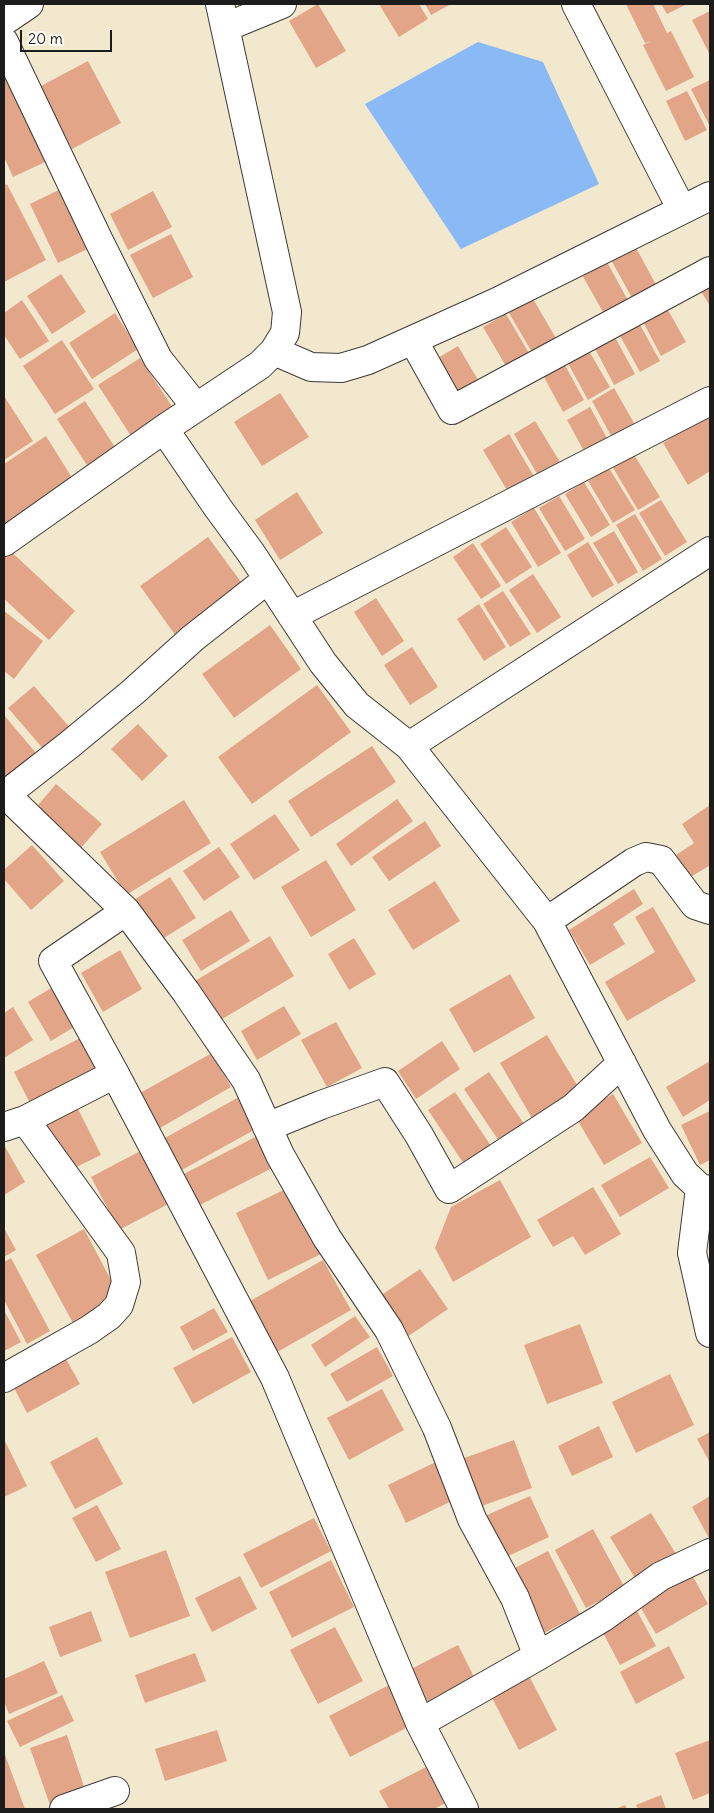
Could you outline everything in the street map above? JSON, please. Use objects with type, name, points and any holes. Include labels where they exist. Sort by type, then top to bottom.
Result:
[{"type":"street","points":[[4,21],[29,4]]},
{"type":"street","points":[[4,542],[164,429],[260,365],[274,351],[285,333],[287,312],[223,15],[282,4]]},
{"type":"street","points":[[576,4],[682,210]]},
{"type":"street","points":[[4,42],[99,241],[158,359],[196,408]]},
{"type":"street","points":[[274,351],[311,366],[341,368],[368,360],[506,298],[710,196]]},
{"type":"street","points":[[413,340],[452,410],[710,272]]},
{"type":"street","points":[[292,616],[710,401]]},
{"type":"street","points":[[164,429],[268,579],[323,663],[357,705],[409,746],[547,921],[657,1130],[685,1174],[705,1189],[692,1253],[710,1334]]},
{"type":"street","points":[[409,746],[710,550]]},
{"type":"street","points":[[268,579],[192,638],[133,692],[69,745],[4,794],[126,911],[186,992],[246,1080],[280,1155],[327,1238],[389,1330],[437,1428],[472,1519],[515,1598],[538,1656]]},
{"type":"street","points":[[547,921],[634,862],[646,857],[661,860],[695,905],[710,910]]},
{"type":"street","points":[[126,911],[53,961],[115,1074],[275,1378],[420,1723],[464,1809]]},
{"type":"street","points":[[267,1127],[385,1082],[419,1135],[449,1189],[573,1108],[622,1063]]},
{"type":"street","points":[[4,1378],[89,1330],[109,1316],[119,1305],[126,1282],[121,1253],[14,1123],[115,1074]]},
{"type":"street","points":[[420,1723],[602,1618],[661,1576],[710,1553]]},
{"type":"street","points":[[64,1809],[114,1791]]},
{"type":"water","points":[[478,42],[543,62],[599,184],[461,249],[365,104]]},
{"type":"building","points":[[318,4],[346,51],[316,68],[289,21]]},
{"type":"building","points":[[379,4],[419,4],[428,19],[399,37]]},
{"type":"building","points":[[425,4],[451,4],[431,15]]},
{"type":"building","points":[[626,4],[653,4],[667,33],[671,31],[694,77],[666,91],[643,45],[651,41],[645,43]]},
{"type":"building","points":[[661,4],[687,4],[667,14]]},
{"type":"building","points":[[710,11],[710,55],[692,20]]},
{"type":"building","points":[[88,61],[121,123],[72,149],[39,87]]},
{"type":"building","points":[[4,66],[58,156],[13,177],[4,157]]},
{"type":"building","points":[[710,80],[710,127],[691,89]]},
{"type":"building","points":[[687,91],[707,130],[685,141],[666,101]]},
{"type":"building","points":[[7,184],[46,260],[4,282],[4,186]]},
{"type":"building","points":[[67,186],[96,245],[58,263],[30,204]]},
{"type":"building","points":[[153,191],[172,227],[128,250],[110,214]]},
{"type":"building","points":[[171,234],[193,277],[153,298],[130,255]]},
{"type":"building","points":[[634,244],[661,294],[637,307],[610,258]]},
{"type":"building","points":[[606,260],[632,308],[608,321],[581,273]]},
{"type":"building","points":[[61,274],[86,312],[52,334],[27,296]]},
{"type":"building","points":[[710,274],[710,306],[696,283]]},
{"type":"building","points":[[533,299],[560,345],[536,359],[509,313]]},
{"type":"building","points":[[22,300],[49,341],[20,359],[4,335],[4,313]]},
{"type":"building","points":[[664,303],[686,342],[661,356],[640,316]]},
{"type":"building","points":[[115,313],[138,349],[92,379],[69,343]]},
{"type":"building","points":[[506,314],[533,360],[510,373],[483,327]]},
{"type":"building","points":[[634,314],[660,361],[640,372],[614,325]]},
{"type":"building","points":[[610,328],[635,374],[614,385],[590,339]]},
{"type":"building","points":[[62,340],[94,389],[55,414],[23,366]]},
{"type":"building","points":[[585,344],[610,387],[588,400],[564,356]]},
{"type":"building","points":[[458,346],[481,385],[459,398],[436,359]]},
{"type":"building","points":[[560,356],[584,400],[563,412],[539,368]]},
{"type":"building","points":[[140,358],[173,408],[131,436],[98,385]]},
{"type":"building","points":[[614,388],[638,430],[615,443],[592,401]]},
{"type":"building","points":[[280,393],[309,437],[262,466],[234,422]]},
{"type":"building","points":[[4,396],[33,441],[4,460]]},
{"type":"building","points":[[85,401],[120,455],[92,473],[57,419]]},
{"type":"building","points":[[590,407],[613,449],[590,462],[567,420]]},
{"type":"building","points":[[708,415],[710,419],[710,471],[688,485],[663,443]]},
{"type":"building","points":[[535,421],[566,472],[544,486],[514,434]]},
{"type":"building","points":[[509,434],[539,485],[513,500],[483,450]]},
{"type":"building","points":[[46,436],[74,481],[6,526],[4,523],[4,464]]},
{"type":"building","points":[[633,453],[660,497],[638,510],[612,466]]},
{"type":"building","points":[[609,468],[635,510],[613,523],[588,481]]},
{"type":"building","points":[[584,482],[610,525],[591,537],[565,494]]},
{"type":"building","points":[[297,492],[323,533],[280,560],[255,520]]},
{"type":"building","points":[[559,496],[585,539],[565,551],[539,508]]},
{"type":"building","points":[[661,500],[687,542],[665,556],[639,513]]},
{"type":"building","points":[[534,508],[561,553],[538,567],[511,522]]},
{"type":"building","points":[[635,514],[662,559],[643,571],[616,525]]},
{"type":"building","points":[[506,527],[532,567],[506,584],[480,544]]},
{"type":"building","points":[[614,531],[638,572],[618,584],[593,543]]},
{"type":"building","points":[[208,537],[244,586],[176,636],[140,586]]},
{"type":"building","points":[[588,542],[614,585],[592,598],[567,555]]},
{"type":"building","points":[[473,543],[501,586],[481,599],[453,557]]},
{"type":"building","points":[[5,546],[75,611],[49,640],[4,599]]},
{"type":"building","points":[[533,574],[561,617],[537,633],[509,590]]},
{"type":"building","points":[[503,591],[531,634],[510,647],[483,604]]},
{"type":"building","points":[[376,598],[404,641],[382,656],[354,612]]},
{"type":"building","points":[[479,604],[506,647],[484,661],[457,619]]},
{"type":"building","points":[[4,611],[43,641],[14,679],[4,671]]},
{"type":"building","points":[[270,625],[301,669],[234,718],[202,674]]},
{"type":"building","points":[[412,647],[438,687],[410,705],[384,665]]},
{"type":"building","points":[[317,685],[351,732],[252,804],[218,757]]},
{"type":"building","points":[[34,686],[72,730],[46,752],[8,708]]},
{"type":"building","points":[[4,715],[36,753],[5,781],[4,780]]},
{"type":"building","points":[[138,724],[168,756],[142,781],[111,749]]},
{"type":"building","points":[[372,746],[396,782],[311,837],[288,801]]},
{"type":"building","points":[[56,784],[102,824],[79,850],[33,811]]},
{"type":"building","points":[[397,799],[413,821],[351,866],[336,844]]},
{"type":"building","points":[[184,800],[211,843],[126,895],[100,852]]},
{"type":"building","points":[[710,805],[710,868],[709,866],[687,879],[673,857],[694,843],[682,824]]},
{"type":"building","points":[[275,814],[300,850],[254,880],[230,844]]},
{"type":"building","points":[[425,821],[441,846],[389,881],[372,857]]},
{"type":"building","points":[[32,845],[64,881],[31,910],[4,879],[4,870]]},
{"type":"building","points":[[219,847],[240,877],[204,901],[183,871]]},
{"type":"building","points":[[326,860],[356,910],[311,937],[281,887]]},
{"type":"building","points":[[170,877],[196,918],[159,941],[134,900]]},
{"type":"building","points":[[435,881],[460,921],[413,950],[388,910]]},
{"type":"building","points":[[634,889],[643,904],[613,924],[625,944],[590,965],[569,930]]},
{"type":"building","points":[[653,907],[696,981],[627,1021],[605,982],[655,952],[635,917]]},
{"type":"building","points":[[231,910],[250,941],[201,971],[182,940]]},
{"type":"building","points":[[270,936],[294,976],[219,1021],[195,981]]},
{"type":"building","points":[[354,938],[376,974],[349,990],[328,954]]},
{"type":"building","points":[[120,950],[142,989],[103,1012],[81,973]]},
{"type":"building","points":[[510,974],[535,1018],[474,1053],[449,1009]]},
{"type":"building","points":[[56,985],[79,1024],[51,1041],[28,1002]]},
{"type":"building","points":[[284,1006],[301,1034],[257,1060],[241,1031]]},
{"type":"building","points":[[13,1007],[33,1040],[4,1058],[4,1013]]},
{"type":"building","points":[[336,1022],[362,1068],[327,1087],[301,1040]]},
{"type":"building","points":[[547,1035],[580,1090],[532,1118],[500,1063]]},
{"type":"building","points":[[84,1036],[102,1071],[32,1107],[14,1072]]},
{"type":"building","points":[[442,1041],[460,1069],[416,1099],[398,1071]]},
{"type":"building","points":[[212,1053],[231,1087],[160,1128],[140,1093]]},
{"type":"building","points":[[710,1061],[710,1100],[683,1117],[666,1087]]},
{"type":"building","points":[[489,1072],[524,1124],[499,1141],[464,1089]]},
{"type":"building","points":[[455,1092],[491,1146],[464,1164],[428,1110]]},
{"type":"building","points":[[613,1094],[642,1143],[604,1165],[575,1116]]},
{"type":"building","points":[[239,1097],[256,1129],[180,1171],[163,1139]]},
{"type":"building","points":[[77,1107],[101,1155],[68,1171],[44,1124]]},
{"type":"building","points":[[710,1111],[710,1160],[700,1165],[681,1125]]},
{"type":"building","points":[[261,1134],[278,1165],[198,1206],[182,1175]]},
{"type":"building","points":[[4,1145],[25,1182],[4,1195]]},
{"type":"building","points":[[146,1148],[174,1201],[119,1230],[91,1177]]},
{"type":"building","points":[[650,1157],[669,1188],[620,1217],[601,1185]]},
{"type":"building","points":[[500,1180],[531,1237],[453,1282],[435,1248],[451,1207]]},
{"type":"building","points":[[290,1187],[323,1253],[268,1280],[236,1213]]},
{"type":"building","points":[[593,1187],[621,1234],[585,1255],[573,1236],[553,1247],[537,1220]]},
{"type":"building","points":[[4,1228],[16,1250],[4,1257]]},
{"type":"building","points":[[84,1229],[120,1297],[73,1323],[36,1255]]},
{"type":"building","points":[[11,1258],[50,1331],[27,1344],[4,1300],[4,1262]]},
{"type":"building","points":[[323,1260],[351,1310],[272,1355],[243,1305]]},
{"type":"building","points":[[420,1269],[448,1309],[407,1337],[380,1296]]},
{"type":"building","points":[[214,1308],[228,1332],[193,1351],[180,1327]]},
{"type":"building","points":[[4,1310],[21,1342],[4,1351]]},
{"type":"building","points":[[355,1316],[370,1337],[325,1367],[311,1345]]},
{"type":"building","points":[[580,1324],[603,1383],[547,1404],[524,1345]]},
{"type":"building","points":[[232,1337],[251,1372],[193,1404],[173,1368]]},
{"type":"building","points":[[377,1347],[393,1376],[347,1402],[330,1374]]},
{"type":"building","points":[[61,1350],[80,1384],[27,1413],[9,1378]]},
{"type":"building","points":[[670,1374],[694,1425],[636,1453],[612,1402]]},
{"type":"building","points":[[382,1389],[404,1430],[349,1460],[327,1418]]},
{"type":"building","points":[[599,1426],[613,1457],[572,1476],[558,1446]]},
{"type":"building","points":[[710,1432],[710,1463],[697,1439]]},
{"type":"building","points":[[97,1437],[123,1484],[75,1509],[50,1462]]},
{"type":"building","points":[[4,1439],[27,1486],[4,1497]]},
{"type":"building","points":[[514,1440],[532,1488],[476,1508],[459,1460]]},
{"type":"building","points":[[440,1460],[458,1498],[406,1523],[388,1485]]},
{"type":"building","points":[[530,1496],[549,1537],[504,1558],[485,1516]]},
{"type":"building","points":[[710,1496],[710,1540],[692,1507]]},
{"type":"building","points":[[97,1505],[121,1549],[96,1562],[72,1518]]},
{"type":"building","points":[[651,1513],[679,1559],[638,1583],[610,1537]]},
{"type":"building","points":[[314,1518],[331,1551],[261,1588],[243,1554]]},
{"type":"building","points":[[593,1529],[625,1588],[586,1608],[555,1550]]},
{"type":"building","points":[[166,1550],[190,1616],[130,1638],[105,1572]]},
{"type":"building","points":[[548,1551],[580,1614],[542,1634],[509,1571]]},
{"type":"building","points":[[331,1560],[354,1607],[292,1638],[269,1592]]},
{"type":"building","points":[[691,1573],[708,1604],[656,1634],[638,1603]]},
{"type":"building","points":[[240,1576],[257,1609],[212,1632],[195,1598]]},
{"type":"building","points":[[91,1611],[102,1641],[60,1657],[49,1627]]},
{"type":"building","points":[[637,1611],[656,1646],[620,1665],[601,1629]]},
{"type":"building","points":[[335,1627],[363,1681],[318,1704],[290,1650]]},
{"type":"building","points":[[458,1645],[478,1685],[431,1709],[411,1669]]},
{"type":"building","points":[[669,1646],[685,1678],[636,1704],[620,1672]]},
{"type":"building","points":[[195,1653],[206,1681],[145,1703],[135,1675]]},
{"type":"building","points":[[44,1661],[58,1693],[9,1714],[4,1701],[4,1679]]},
{"type":"building","points":[[526,1670],[557,1730],[519,1750],[488,1690]]},
{"type":"building","points":[[389,1685],[410,1726],[350,1757],[329,1716]]},
{"type":"building","points":[[62,1695],[74,1721],[20,1747],[7,1721]]},
{"type":"building","points":[[217,1730],[227,1761],[165,1781],[155,1749]]},
{"type":"building","points":[[67,1735],[87,1796],[51,1808],[30,1748]]},
{"type":"building","points":[[710,1740],[710,1793],[693,1800],[675,1753]]},
{"type":"building","points":[[4,1752],[25,1809],[4,1809]]},
{"type":"building","points":[[434,1763],[453,1799],[434,1809],[389,1809],[379,1791]]},
{"type":"building","points":[[661,1795],[666,1809],[638,1809],[636,1805]]},
{"type":"building","points":[[625,1805],[627,1809],[615,1809]]}]
